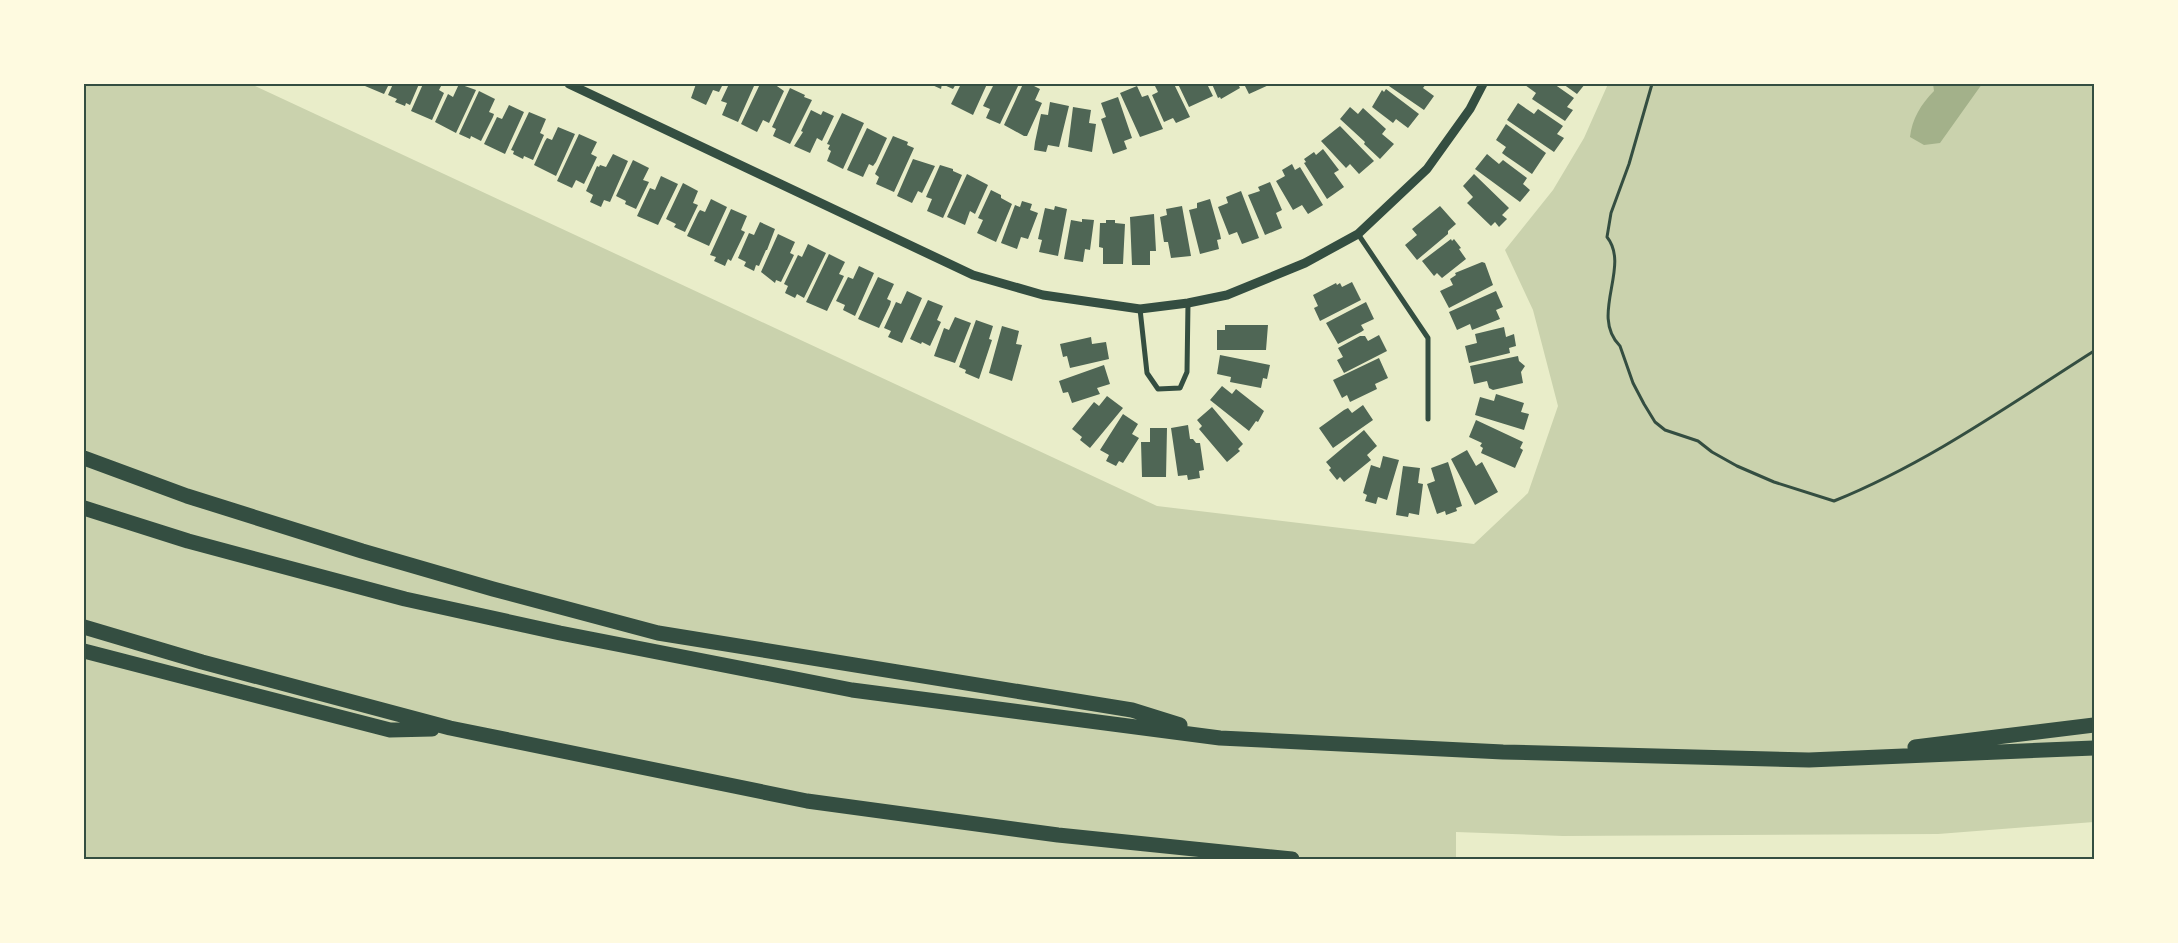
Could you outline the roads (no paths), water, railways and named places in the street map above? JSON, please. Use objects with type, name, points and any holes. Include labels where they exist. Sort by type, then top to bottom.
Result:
[{"type":"highway","points":[[84,458],[186,496],[362,551],[492,589],[658,633],[1132,710],[1220,738]]},
{"type":"highway","points":[[84,508],[188,541],[405,599],[560,633],[852,690],[1220,738],[1512,752],[1809,760],[2094,748]]},
{"type":"highway","points":[[84,627],[202,662],[450,728],[807,801],[1058,835],[1292,859]]},
{"type":"highway","points":[[84,651],[390,730],[450,728]]},
{"type":"highway","points":[[1809,760],[2094,724]]},
{"type":"street","points":[[569,84],[973,275],[1043,295],[1140,309],[1188,303],[1227,295],[1305,264],[1358,234],[1428,169],[1470,110],[1483,84]]},
{"type":"street","points":[[1358,234],[1428,338],[1428,419]]},
{"type":"street","points":[[1140,309],[1147,373],[1158,389],[1180,388],[1187,372],[1188,303]]}]
